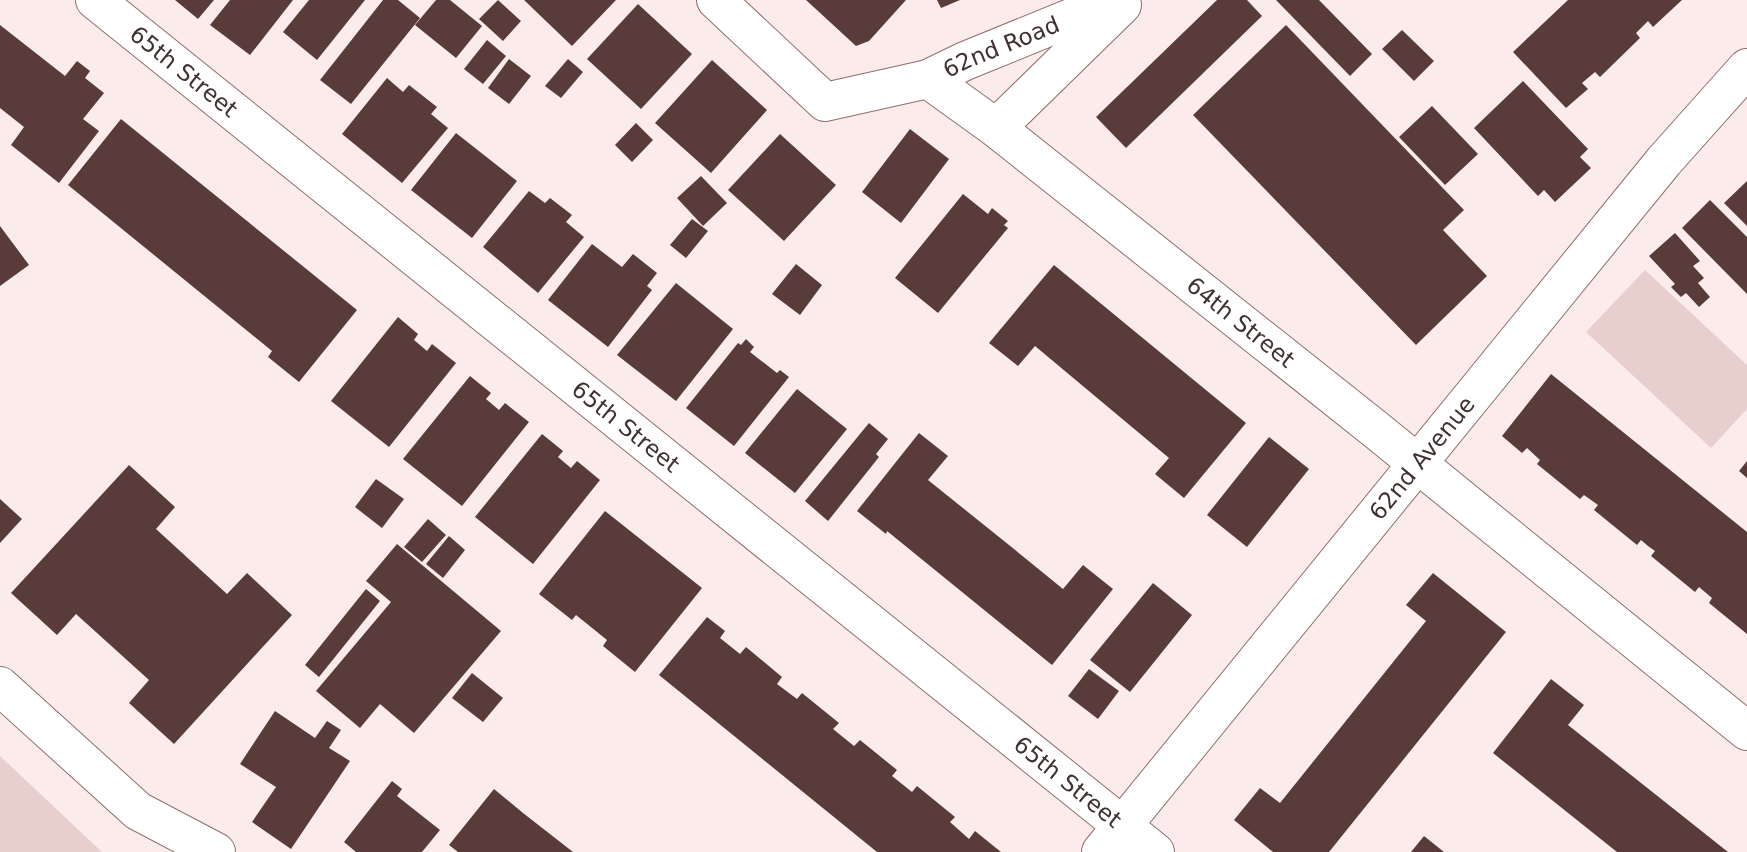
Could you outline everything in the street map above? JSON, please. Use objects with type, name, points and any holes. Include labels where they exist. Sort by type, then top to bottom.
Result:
[{"type":"street","name":"65th Street","points":[[95,0],[1111,839],[1155,852]]},
{"type":"street","points":[[716,0],[825,102],[928,79]]},
{"type":"street","name":"62nd Road","points":[[928,79],[965,61],[1115,0]]},
{"type":"street","name":"62nd Road","points":[[996,128],[1127,0]]},
{"type":"street","name":"62nd Avenue","points":[[1111,839],[1664,161],[1747,68]]},
{"type":"street","name":"64th Street","points":[[928,79],[996,128],[1747,731]]},
{"type":"street","points":[[0,686],[138,811],[216,852]]},
{"type":"shaded area","points":[[1645,270],[1747,365],[1747,409],[1711,448],[1586,332]]},
{"type":"shaded area","points":[[0,756],[102,852],[0,852]]},
{"type":"building","points":[[175,0],[214,0],[198,19]]},
{"type":"building","points":[[230,0],[293,0],[250,55],[210,25]]},
{"type":"building","points":[[309,0],[365,0],[317,60],[283,32]]},
{"type":"building","points":[[383,0],[398,0],[420,18],[351,104],[320,80]]},
{"type":"building","points":[[436,0],[450,0],[482,26],[456,58],[415,25]]},
{"type":"building","points":[[498,0],[521,21],[503,41],[479,19]]},
{"type":"building","points":[[524,0],[616,0],[572,46]]},
{"type":"building","points":[[806,0],[906,0],[869,41],[856,46]]},
{"type":"building","points":[[937,0],[960,0],[941,8]]},
{"type":"building","points":[[1217,0],[1247,0],[1262,16],[1126,148],[1096,117]]},
{"type":"building","points":[[1276,0],[1319,0],[1372,54],[1350,76]]},
{"type":"building","points":[[1568,0],[1682,0],[1653,27],[1648,21],[1636,33],[1640,38],[1600,77],[1595,72],[1582,83],[1588,89],[1566,108],[1513,52]]},
{"type":"building","points":[[638,4],[692,54],[641,109],[587,59]]},
{"type":"building","points":[[0,25],[65,76],[77,61],[90,71],[85,78],[104,93],[83,119],[99,131],[59,183],[11,145],[24,127],[0,108]]},
{"type":"building","points":[[1286,25],[1464,210],[1443,230],[1487,276],[1416,345],[1193,115]]},
{"type":"building","points":[[1402,30],[1434,61],[1414,81],[1382,49]]},
{"type":"building","points":[[487,40],[506,56],[483,84],[464,69]]},
{"type":"building","points":[[509,59],[531,76],[509,104],[488,88]]},
{"type":"building","points":[[568,59],[583,72],[561,98],[545,86]]},
{"type":"building","points":[[712,60],[767,110],[711,173],[655,123]]},
{"type":"building","points":[[387,78],[403,92],[409,85],[437,107],[431,114],[448,128],[402,183],[342,134]]},
{"type":"building","points":[[1523,81],[1588,149],[1580,157],[1591,168],[1555,202],[1544,190],[1538,196],[1474,128]]},
{"type":"building","points":[[1432,106],[1478,154],[1445,185],[1399,137]]},
{"type":"building","points":[[121,119],[357,310],[299,382],[268,357],[272,351],[68,185]]},
{"type":"building","points":[[636,123],[653,140],[632,162],[615,145]]},
{"type":"building","points":[[910,129],[949,159],[901,223],[862,192]]},
{"type":"building","points":[[456,133],[517,181],[472,238],[411,190]]},
{"type":"building","points":[[780,134],[836,185],[784,241],[728,190]]},
{"type":"building","points":[[701,176],[727,203],[703,226],[677,198]]},
{"type":"building","points":[[1747,181],[1747,226],[1724,203]]},
{"type":"building","points":[[529,191],[545,203],[550,198],[572,215],[566,222],[584,237],[538,293],[483,247]]},
{"type":"building","points":[[963,194],[988,214],[992,208],[1008,221],[1004,225],[1008,228],[938,313],[895,278]]},
{"type":"building","points":[[1710,200],[1747,237],[1747,294],[1682,228]]},
{"type":"building","points":[[692,219],[708,231],[686,258],[670,245]]},
{"type":"building","points":[[0,226],[29,265],[0,286]]},
{"type":"building","points":[[1675,233],[1700,261],[1693,266],[1704,278],[1698,283],[1710,297],[1699,307],[1686,293],[1681,297],[1671,287],[1675,284],[1649,256]]},
{"type":"building","points":[[592,244],[622,267],[633,254],[657,273],[647,286],[652,290],[608,347],[548,300]]},
{"type":"building","points":[[796,264],[822,285],[800,315],[772,294]]},
{"type":"building","points":[[1054,265],[1246,423],[1184,498],[1155,474],[1169,458],[1035,346],[1018,366],[989,343]]},
{"type":"building","points":[[676,283],[733,329],[676,401],[617,355]]},
{"type":"building","points":[[398,317],[418,334],[414,340],[427,351],[432,344],[456,363],[389,447],[331,401]]},
{"type":"building","points":[[746,339],[754,347],[750,352],[777,373],[780,370],[789,377],[734,446],[686,408],[738,343],[741,345]]},
{"type":"building","points":[[1551,374],[1747,532],[1747,634],[1709,603],[1712,598],[1699,587],[1695,592],[1651,556],[1655,551],[1641,540],[1637,545],[1594,510],[1598,505],[1584,495],[1580,499],[1537,464],[1540,460],[1527,448],[1522,453],[1502,436]]},
{"type":"building","points":[[470,376],[491,393],[486,399],[499,410],[505,403],[529,422],[462,506],[403,459]]},
{"type":"building","points":[[797,389],[847,429],[795,493],[745,453]]},
{"type":"building","points":[[869,423],[888,439],[876,454],[879,457],[828,521],[805,501]]},
{"type":"building","points":[[919,433],[948,456],[928,480],[1063,589],[1083,565],[1113,589],[1052,665],[887,531],[886,534],[857,511]]},
{"type":"building","points":[[542,434],[563,451],[558,457],[571,468],[577,461],[600,480],[533,564],[475,517]]},
{"type":"building","points":[[1269,437],[1309,469],[1247,547],[1207,515]]},
{"type":"building","points":[[1747,461],[1747,478],[1739,471]]},
{"type":"building","points":[[129,465],[175,507],[156,529],[227,594],[247,573],[292,615],[174,744],[129,703],[149,680],[76,614],[57,635],[11,593]]},
{"type":"building","points":[[376,479],[404,499],[382,528],[355,507]]},
{"type":"building","points":[[0,499],[22,519],[0,543]]},
{"type":"building","points":[[605,511],[702,588],[635,672],[603,646],[607,640],[576,615],[572,620],[539,594]]},
{"type":"building","points":[[428,519],[446,535],[422,562],[404,547]]},
{"type":"building","points":[[449,536],[465,550],[443,578],[426,564]]},
{"type":"building","points":[[397,544],[501,631],[414,733],[380,704],[360,728],[316,691],[391,602],[366,581]]},
{"type":"building","points":[[1433,573],[1506,632],[1329,852],[1273,852],[1234,820],[1260,788],[1280,803],[1426,621],[1406,605]]},
{"type":"building","points":[[1153,583],[1192,615],[1130,692],[1090,660]]},
{"type":"building","points":[[366,589],[380,601],[319,677],[305,665]]},
{"type":"building","points":[[707,617],[725,631],[720,638],[740,654],[746,647],[782,677],[777,684],[797,699],[802,693],[839,723],[833,729],[854,746],[860,740],[897,770],[892,776],[912,792],[917,786],[955,817],[950,822],[969,839],[975,831],[1001,852],[877,852],[659,675]]},
{"type":"building","points":[[1089,669],[1119,691],[1098,719],[1068,696]]},
{"type":"building","points":[[472,673],[503,698],[483,722],[452,698]]},
{"type":"building","points":[[1551,679],[1584,705],[1568,725],[1728,852],[1617,852],[1493,753]]},
{"type":"building","points":[[275,711],[315,738],[327,721],[341,730],[329,748],[350,761],[291,849],[252,822],[276,787],[240,764]]},
{"type":"building","points":[[392,781],[402,789],[397,796],[440,830],[422,852],[356,852],[344,842]]},
{"type":"building","points":[[494,789],[573,852],[458,852],[449,845]]},
{"type":"building","points":[[1424,836],[1444,852],[1411,852]]}]
